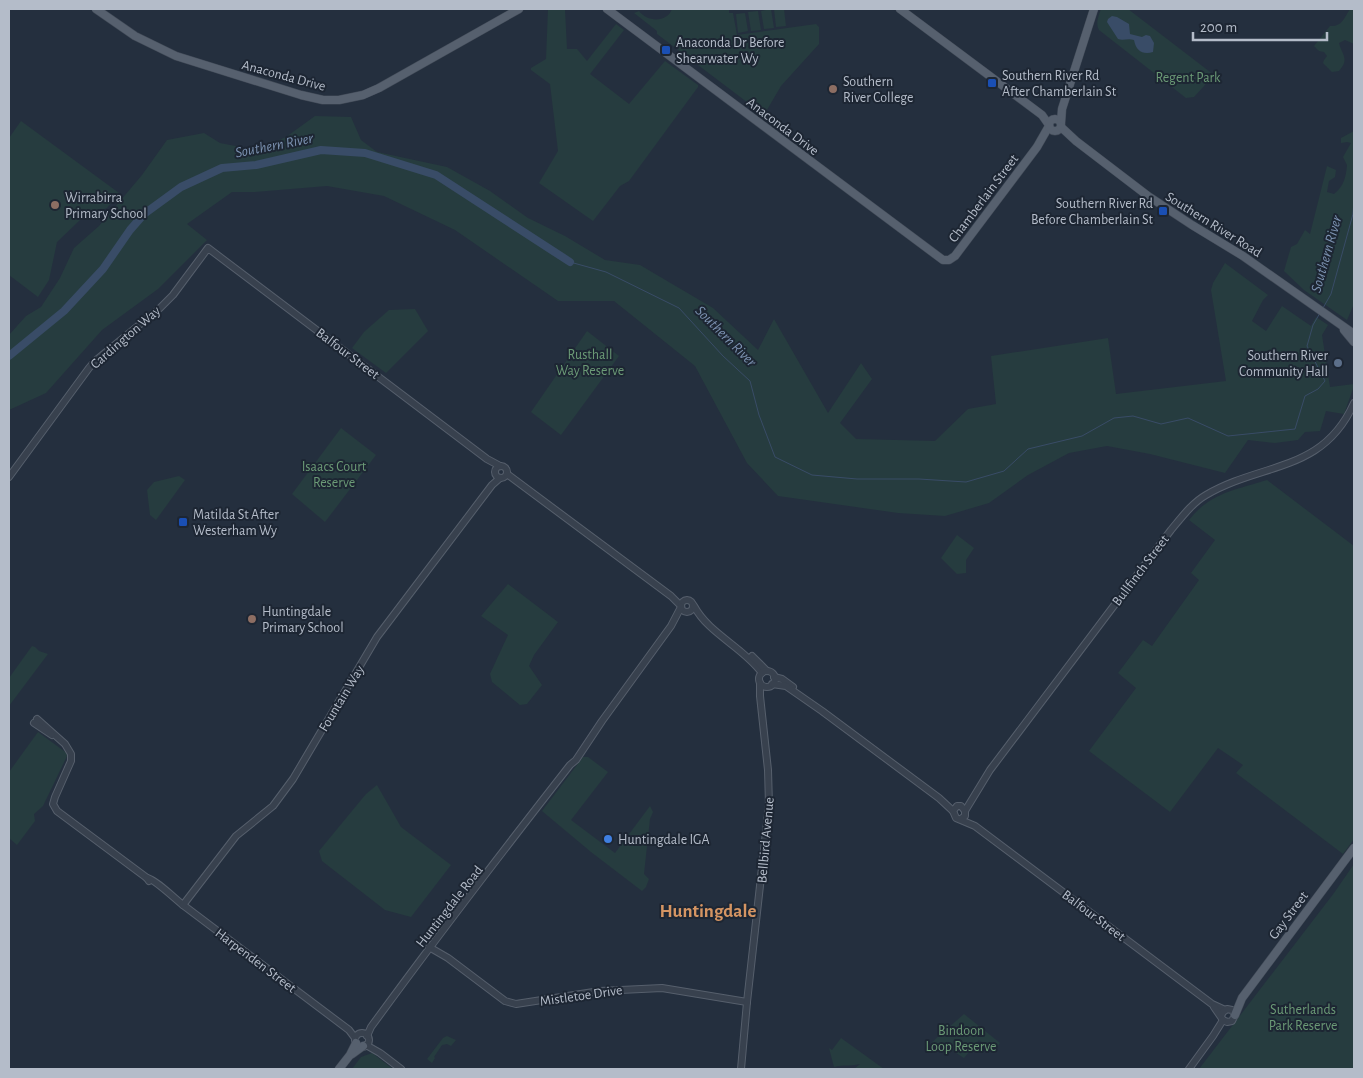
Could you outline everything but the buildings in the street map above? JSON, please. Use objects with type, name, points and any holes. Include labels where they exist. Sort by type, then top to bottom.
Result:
[{"type":"main road","name":"Anaconda Drive","points":[[96,9],[135,36],[176,56],[301,95],[331,101],[355,98],[379,88],[519,9]]},
{"type":"main road","name":"Anaconda Drive","points":[[607,9],[940,259],[946,260]]},
{"type":"main road","name":"Southern River Road","points":[[900,9],[1148,196],[1243,256],[1354,334]]},
{"type":"main road","name":"Chamberlain Street","points":[[946,260],[955,256],[1055,125],[1062,109],[1094,9]]},
{"type":"main road","name":"Southern River Road","points":[[1341,326],[1354,342]]},
{"type":"main road","name":"Gay Street","points":[[1227,1015],[1242,998],[1354,848]]},
{"type":"main road","points":[[340,1069],[360,1043]]},
{"type":"street","name":"Balfour Street","points":[[208,248],[487,459],[501,473],[518,482],[682,604],[687,612],[700,617],[764,672],[772,673],[774,676],[785,681],[822,711]]},
{"type":"street","name":"Cardington Way","points":[[9,477],[88,368],[95,360],[160,308],[173,295],[208,248]]},
{"type":"street","name":"Bullfinch Street","points":[[960,811],[1187,510],[1204,495],[1227,484],[1295,461],[1317,450],[1335,435],[1345,422],[1354,403]]},
{"type":"street","name":"Fountain Way","points":[[183,905],[236,836],[268,812],[278,800],[293,779],[377,637],[501,473]]},
{"type":"street","points":[[682,604],[691,601],[694,606]]},
{"type":"street","name":"Huntingdale Road","points":[[365,1035],[413,970],[476,893],[502,854],[576,760],[671,626],[682,604]]},
{"type":"street","name":"Balfour Street","points":[[694,606],[700,617]]},
{"type":"street","name":"Huntingdale Road","points":[[671,626],[692,610],[694,606]]},
{"type":"street","points":[[760,683],[759,679],[764,672]]},
{"type":"street","points":[[770,685],[774,676]]},
{"type":"street","name":"Balfour Street","points":[[760,683],[786,686],[822,711],[939,798],[960,811],[975,826],[1227,1015]]},
{"type":"street","name":"Bellbird Avenue","points":[[742,1068],[747,1004],[769,805],[768,770],[760,683]]},
{"type":"street","name":"Bellbird Avenue","points":[[761,704],[770,685]]},
{"type":"street","name":"Harpenden Street","points":[[35,721],[65,744],[71,754],[71,761],[53,804],[57,811],[147,878],[160,885],[162,889],[350,1030],[360,1043],[380,1053],[401,1069]]},
{"type":"street","name":"Mistletoe Drive","points":[[432,946],[510,1004],[600,991],[662,988],[747,1004]]},
{"type":"street","name":"Gay Street","points":[[1189,1069],[1227,1015]]},
{"type":"street","name":"Harpenden Street","points":[[350,1030],[365,1035],[380,1053]]},
{"type":"street","points":[[360,1043],[365,1035]]},
{"type":"street","points":[[360,1043],[365,1035]]},
{"type":"green space","points":[[548,9],[565,9],[567,49],[577,49],[587,61],[616,24],[624,30],[590,74],[629,104],[665,61],[698,85],[629,181],[620,186],[593,221],[539,183],[558,151],[550,84],[531,70],[531,68],[546,59]]},
{"type":"green space","points":[[672,9],[729,9],[729,13],[733,13],[737,35],[816,24],[819,27],[819,44],[781,86],[764,115],[657,34],[657,31],[634,13],[639,11],[652,19],[661,19],[666,17]]},
{"type":"green space","points":[[771,9],[774,28],[764,29],[761,11]]},
{"type":"green space","points":[[774,9],[784,9],[786,26],[776,27]]},
{"type":"green space","name":"Regent Park","points":[[1101,9],[1128,9],[1214,75],[1194,97],[1186,98],[1099,30],[1097,22]]},
{"type":"green space","points":[[1350,9],[1354,9],[1354,44],[1345,40],[1339,43],[1345,60],[1339,71],[1332,72],[1323,63],[1327,56],[1314,46],[1330,26],[1337,25],[1342,21]]},
{"type":"green space","points":[[758,11],[761,30],[751,31],[748,12]]},
{"type":"green space","points":[[745,13],[748,31],[738,33],[736,14]]},
{"type":"green space","points":[[315,116],[351,117],[361,140],[377,152],[447,167],[490,191],[528,218],[565,236],[605,260],[640,265],[713,308],[758,350],[774,319],[828,413],[861,363],[872,379],[840,423],[856,439],[935,441],[968,409],[996,404],[991,356],[1108,338],[1116,394],[1226,381],[1211,290],[1225,263],[1268,295],[1263,300],[1252,321],[1266,331],[1282,306],[1311,326],[1316,317],[1328,325],[1322,335],[1330,387],[1354,384],[1354,386],[1344,414],[1326,411],[1320,431],[1305,432],[1298,440],[1275,443],[1248,440],[1225,473],[1150,454],[1107,446],[1069,453],[1028,475],[989,503],[945,516],[898,513],[778,496],[747,463],[695,366],[614,301],[558,301],[455,230],[384,196],[327,186],[232,192],[187,224],[207,240],[158,289],[102,330],[46,393],[9,410],[9,335],[26,316],[41,307],[60,278],[74,248],[99,226],[142,175],[167,140],[204,133],[220,143],[256,150],[286,137]]},
{"type":"green space","name":"Wirrabirra Primary School","points":[[21,121],[119,193],[107,208],[80,220],[57,242],[49,280],[38,297],[9,275],[9,138]]},
{"type":"green space","points":[[1354,131],[1354,304],[1347,320],[1304,290],[1284,271],[1291,247],[1297,244],[1305,230],[1310,234],[1327,166],[1336,170],[1335,177],[1329,181],[1327,192],[1334,194],[1342,184],[1347,165],[1343,157],[1351,143],[1341,143],[1341,138]]},
{"type":"green space","points":[[415,309],[428,331],[386,373],[352,348],[364,332],[389,310]]},
{"type":"green space","name":"Rusthall Way Reserve","points":[[587,331],[619,356],[561,435],[531,412]]},
{"type":"green space","name":"Isaacs Court Reserve","points":[[341,428],[376,455],[325,522],[292,494]]},
{"type":"green space","points":[[179,476],[185,480],[156,520],[150,515],[147,490],[154,482]]},
{"type":"green space","points":[[1267,480],[1354,546],[1354,839],[1343,854],[1236,773],[1243,765],[1218,748],[1170,812],[1089,751],[1136,688],[1118,673],[1143,640],[1152,646],[1199,580],[1191,573],[1215,540],[1189,520],[1214,498]]},
{"type":"green space","points":[[957,535],[974,548],[966,560],[966,573],[957,574],[941,558]]},
{"type":"green space","points":[[508,584],[558,622],[534,655],[529,666],[542,685],[527,704],[520,705],[492,682],[490,674],[508,635],[481,616]]},
{"type":"green space","points":[[32,646],[48,654],[9,706],[9,678]]},
{"type":"green space","points":[[38,732],[68,754],[43,806],[34,814],[35,821],[17,845],[9,838],[9,772]]},
{"type":"green space","points":[[583,757],[588,757],[608,772],[571,820],[615,853],[650,806],[653,812],[650,819],[644,874],[649,879],[642,891],[542,811]]},
{"type":"green space","points":[[377,785],[401,827],[451,865],[411,917],[385,910],[322,861],[319,851],[366,794]]},
{"type":"green space","name":"Sutherlands Park Reserve","points":[[1354,864],[1354,1069],[1199,1069],[1334,893]]},
{"type":"green space","name":"Bindoon Loop Reserve","points":[[964,1014],[1000,1043],[994,1051],[979,1040],[964,1058],[947,1047],[936,1051],[931,1043]]},
{"type":"green space","points":[[447,1036],[456,1040],[451,1046],[447,1044],[442,1045],[432,1063],[427,1059],[443,1038]]},
{"type":"green space","points":[[841,1038],[884,1069],[854,1069],[860,1064],[834,1067],[829,1048],[832,1050]]},
{"type":"green space","points":[[372,1053],[393,1069],[352,1069],[361,1057]]},
{"type":"water","points":[[1112,16],[1129,24],[1130,34],[1142,37],[1150,36],[1154,43],[1153,52],[1146,53],[1140,51],[1136,47],[1134,40],[1118,39],[1107,22]]},
{"type":"waterway","name":"Southern River","points":[[9,356],[64,311],[103,269],[130,230],[144,214],[181,187],[222,168],[256,165],[321,150],[365,153],[436,175],[570,262]]},
{"type":"waterway","name":"Southern River","points":[[1323,308],[1331,294],[1353,214],[1354,201]]},
{"type":"waterway","name":"Southern River","points":[[570,262],[606,272],[679,308],[723,356],[750,381],[759,415],[775,457],[812,475],[857,479],[919,479],[966,482],[1004,471],[1028,449],[1082,436],[1114,418],[1133,416],[1161,424],[1188,418],[1228,436],[1295,429],[1305,396],[1318,389],[1325,381],[1307,346],[1313,325],[1320,313]]},
{"type":"place","name":"Anaconda Dr Before Shearwater Wy","points":[[666,50]]},
{"type":"place","name":"Southern River Rd After Chamberlain St","points":[[992,83]]},
{"type":"place","name":"Southern River College","points":[[833,89]]},
{"type":"place","name":"Wirrabirra Primary School","points":[[55,205]]},
{"type":"place","name":"Southern River Rd Before Chamberlain St","points":[[1163,211]]},
{"type":"place","name":"Southern River Community Hall","points":[[1338,363]]},
{"type":"place","name":"Matilda St After Westerham Wy","points":[[183,522]]},
{"type":"place","name":"Huntingdale Primary School","points":[[252,619]]},
{"type":"place","name":"Huntingdale IGA","points":[[608,839]]},
{"type":"district","name":"Huntingdale","points":[[708,910]]}]
